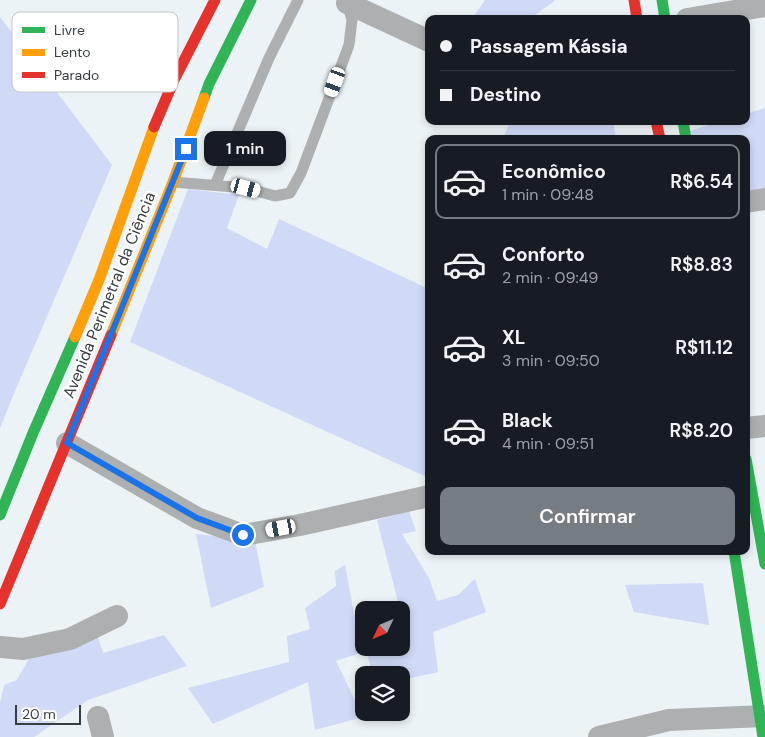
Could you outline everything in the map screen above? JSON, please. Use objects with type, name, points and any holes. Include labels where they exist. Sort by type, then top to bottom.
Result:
[{"type":"main road","name":"Avenida Perimetral da Ciência","points":[[178,72],[215,0]]},
{"type":"main road","name":"Avenida Perimetral da Ciência","points":[[0,604],[173,182],[209,84],[251,0]]},
{"type":"main road","points":[[634,0],[636,15]]},
{"type":"main road","points":[[662,0],[664,15]]},
{"type":"main road","name":"Avenida Perimetral da Ciência","points":[[0,515],[99,280],[169,92]]},
{"type":"main road","points":[[750,482],[765,564]]},
{"type":"main road","points":[[735,555],[762,723]]},
{"type":"street","points":[[345,2],[425,39]]},
{"type":"street","points":[[711,15],[765,6]]},
{"type":"street","points":[[750,201],[765,199]]},
{"type":"street","points":[[750,428],[765,426]]},
{"type":"street","points":[[67,443],[197,518],[243,535],[300,525],[425,497]]},
{"type":"street","points":[[0,647],[23,649],[70,639],[117,616]]},
{"type":"street","points":[[599,737],[669,720],[762,723]]},
{"type":"lane","points":[[215,186],[269,58],[298,0]]},
{"type":"lane","points":[[173,182],[246,188],[275,196],[290,192],[302,173],[349,45],[352,20],[345,2]]},
{"type":"shaded area","points":[[485,0],[555,0],[535,15],[475,15]]},
{"type":"shaded area","points":[[0,17],[12,33],[12,92],[57,92],[112,165],[0,428]]},
{"type":"shaded area","points":[[765,108],[765,192],[750,194],[750,135],[691,135],[690,131],[709,125],[750,125],[750,113]]},
{"type":"shaded area","points":[[509,125],[614,125],[615,135],[504,135]]},
{"type":"shaded area","points":[[188,189],[239,195],[227,228],[267,249],[279,219],[425,287],[425,476],[130,342]]},
{"type":"shaded area","points":[[409,511],[416,531],[402,534],[429,578],[437,601],[458,595],[475,579],[486,612],[433,632],[438,672],[410,678],[410,666],[370,666],[367,656],[410,656],[410,601],[398,601],[377,520]]},
{"type":"shaded area","points":[[196,534],[255,541],[264,587],[211,608]]},
{"type":"shaded area","points":[[345,565],[355,619],[355,655],[336,661],[355,700],[355,719],[315,730],[308,682],[213,724],[188,688],[289,662],[287,636],[310,629],[305,608],[336,586],[335,571]]},
{"type":"shaded area","points":[[703,583],[709,625],[634,612],[625,585]]},
{"type":"shaded area","points":[[97,634],[103,653],[164,635],[187,666],[88,700],[34,737],[0,737],[0,703],[4,685],[17,680],[31,655]]},
{"type":"traffic: fast","points":[[204,98],[209,84],[251,0]]},
{"type":"traffic: fast","points":[[662,0],[664,15]]},
{"type":"traffic: fast","points":[[684,125],[685,135]]},
{"type":"traffic: fast","points":[[0,515],[75,337]]},
{"type":"traffic: fast","points":[[750,481],[765,564]]},
{"type":"traffic: fast","points":[[735,555],[763,737]]},
{"type":"traffic: slow","points":[[111,335],[173,182],[204,98]]},
{"type":"traffic: slow","points":[[75,337],[99,280],[154,127]]},
{"type":"traffic: jam","points":[[178,72],[215,0]]},
{"type":"traffic: jam","points":[[634,0],[636,15]]},
{"type":"traffic: jam","points":[[154,127],[169,92]]},
{"type":"traffic: jam","points":[[657,125],[659,135]]},
{"type":"traffic: jam","points":[[0,604],[111,335]]},
{"type":"route","points":[[186,149],[67,443],[197,518],[243,535]]}]
